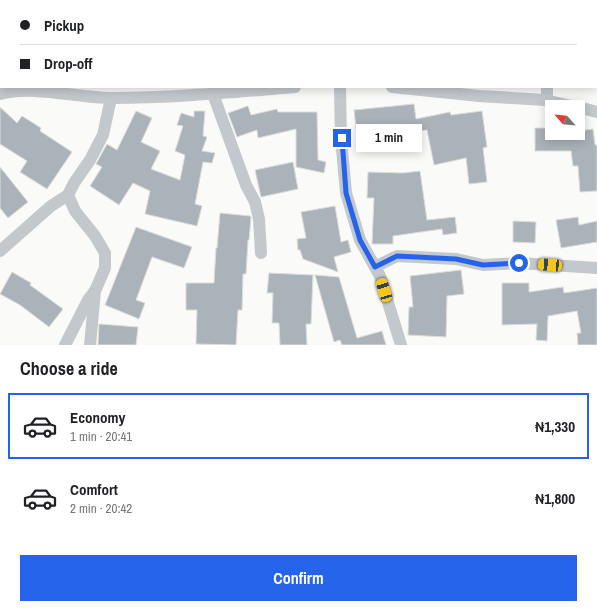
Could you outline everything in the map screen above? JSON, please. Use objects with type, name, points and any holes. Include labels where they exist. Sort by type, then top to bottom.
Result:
[{"type":"street","points":[[0,94],[11,91],[58,90],[111,98],[214,90],[268,88]]},
{"type":"street","points":[[340,88],[346,193],[360,240],[380,276],[401,345]]},
{"type":"street","points":[[402,88],[545,101]]},
{"type":"street","points":[[547,88],[547,100]]},
{"type":"street","points":[[214,90],[246,185],[255,202],[259,219],[261,253]]},
{"type":"street","points":[[0,251],[51,206],[68,195],[74,183],[90,160],[103,135],[111,98]]},
{"type":"street","points":[[585,109],[597,112]]},
{"type":"street","points":[[65,345],[88,300],[95,291],[105,268],[105,253],[95,236],[75,211],[68,195]]},
{"type":"street","points":[[375,267],[397,256],[456,259],[483,265],[519,263],[597,268]]},
{"type":"street","points":[[90,345],[95,291]]},
{"type":"building","points":[[414,104],[416,119],[450,112],[451,115],[482,111],[487,147],[483,148],[487,182],[469,184],[466,158],[434,165],[427,130],[357,137],[354,110]]},
{"type":"building","points":[[248,106],[251,115],[277,109],[278,112],[317,112],[318,160],[326,162],[324,173],[296,167],[296,129],[258,138],[257,130],[237,137],[228,113]]},
{"type":"building","points":[[0,107],[17,123],[22,116],[41,128],[40,131],[72,152],[47,189],[20,172],[27,161],[0,144]]},
{"type":"building","points":[[136,111],[152,118],[141,142],[160,151],[151,169],[180,180],[185,155],[175,151],[183,126],[177,125],[181,113],[194,117],[194,111],[205,111],[203,136],[207,137],[202,151],[215,153],[212,163],[203,162],[195,204],[202,206],[197,226],[145,214],[150,191],[133,183],[119,205],[90,186],[102,167],[96,164],[107,144],[117,150]]},
{"type":"building","points":[[535,128],[545,128],[545,140],[585,140],[585,130],[593,129],[595,145],[597,145],[597,191],[580,192],[578,166],[573,166],[571,151],[535,151]]},
{"type":"building","points":[[293,162],[298,189],[261,197],[255,170]]},
{"type":"building","points":[[0,167],[28,202],[8,218],[0,208]]},
{"type":"building","points":[[420,171],[427,220],[455,217],[457,233],[443,235],[442,229],[393,236],[393,244],[372,244],[374,198],[367,198],[368,172],[403,173]]},
{"type":"building","points":[[335,206],[341,242],[348,240],[351,252],[334,257],[338,272],[303,259],[300,250],[298,250],[297,239],[306,238],[301,212]]},
{"type":"building","points":[[220,213],[251,217],[246,274],[243,274],[242,310],[238,310],[236,345],[196,344],[197,310],[186,310],[186,283],[214,283]]},
{"type":"building","points":[[578,217],[579,225],[597,221],[597,242],[561,248],[556,220]]},
{"type":"building","points":[[513,221],[536,222],[535,243],[513,242]]},
{"type":"building","points":[[136,227],[192,247],[184,268],[152,257],[136,300],[145,303],[139,319],[105,305]]},
{"type":"building","points":[[461,270],[464,294],[447,296],[446,337],[408,335],[409,307],[413,307],[410,276]]},
{"type":"building","points":[[12,272],[31,283],[30,285],[63,309],[49,327],[20,305],[0,294]]},
{"type":"building","points":[[269,273],[313,275],[311,324],[306,324],[307,345],[280,345],[279,323],[272,323],[273,293],[267,293]]},
{"type":"building","points":[[315,275],[339,277],[357,338],[382,331],[386,345],[342,345],[340,340],[334,342]]},
{"type":"building","points":[[502,283],[529,283],[529,292],[563,287],[564,293],[597,288],[597,345],[578,345],[577,333],[581,333],[577,311],[548,316],[547,341],[536,340],[537,324],[502,325]]},
{"type":"building","points":[[99,324],[138,327],[136,345],[98,345]]},
{"type":"route","points":[[342,138],[346,193],[360,240],[375,267],[397,256],[456,259],[483,265],[519,263]]}]
